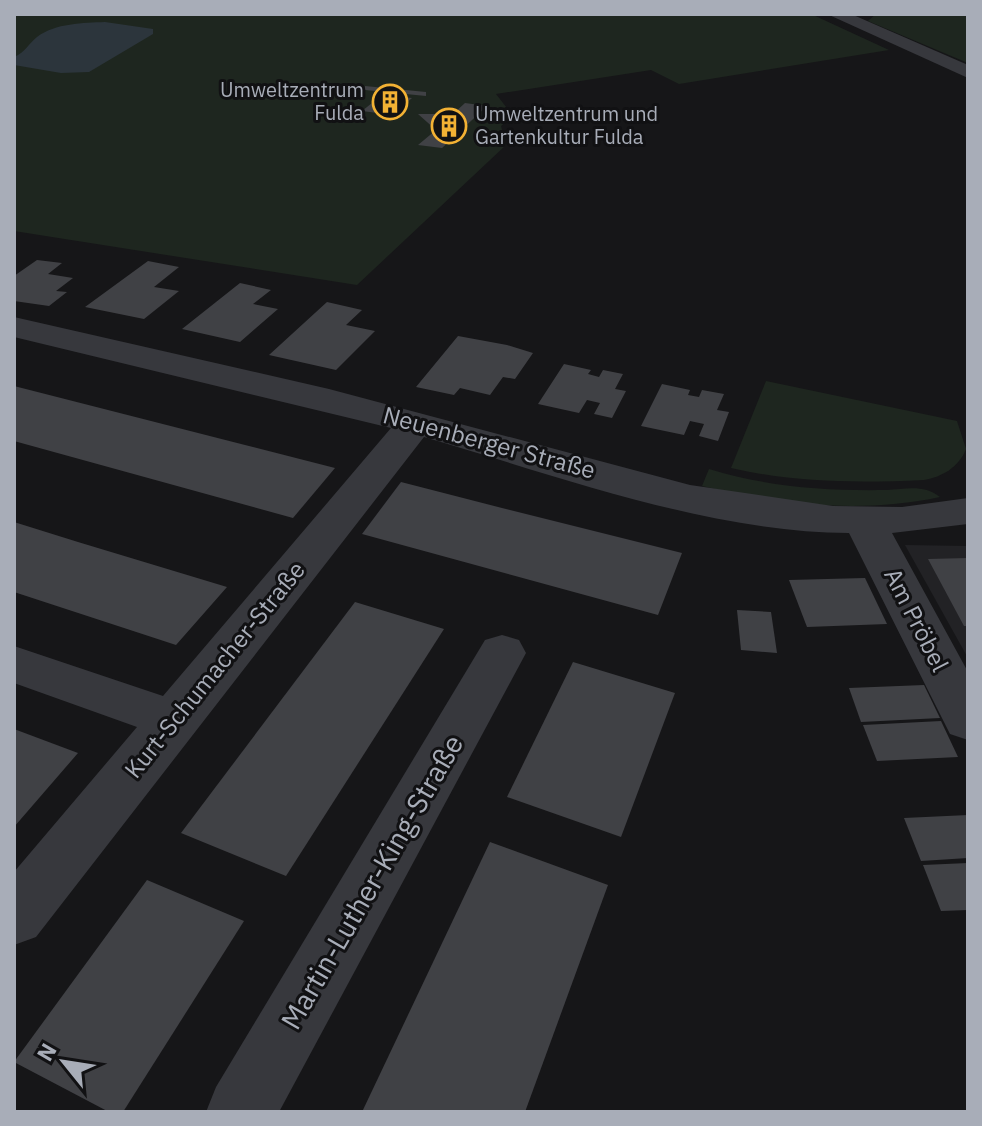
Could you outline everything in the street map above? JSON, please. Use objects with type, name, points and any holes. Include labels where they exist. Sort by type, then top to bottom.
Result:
[{"type":"street","points":[[836,14],[968,72]]},
{"type":"street","name":"Neuenberger Straße","points":[[14,327],[290,390],[648,487],[743,506],[864,521],[905,521],[968,511]]},
{"type":"street","name":"Kurt-Schumacher-Straße","points":[[14,917],[415,423]]},
{"type":"street","name":"Am Pröbel","points":[[864,521],[968,720]]},
{"type":"street","name":"Martin-Luther-King-Straße","points":[[241,1112],[502,653]]},
{"type":"street","points":[[14,664],[174,720]]},
{"type":"shaded area","points":[[14,14],[811,14],[889,50],[679,84],[651,70],[496,94],[513,116],[501,126],[506,145],[357,285],[14,231]]},
{"type":"shaded area","points":[[876,14],[968,14],[968,63],[868,21]]},
{"type":"shaded area","points":[[105,22],[153,29],[153,34],[89,72],[61,73],[14,65],[14,57],[44,32],[70,25]]},
{"type":"shaded area","points":[[766,381],[957,421],[966,449],[949,470],[924,480],[827,481],[779,477],[731,468]]},
{"type":"shaded area","points":[[709,469],[797,487],[864,490],[915,488],[928,490],[940,497],[851,506],[791,502],[702,486]]},
{"type":"shaded area","points":[[905,545],[968,546],[968,658]]},
{"type":"building","points":[[365,86],[426,92],[426,96],[365,90]]},
{"type":"building","name":"Umweltzentrum Fulda","points":[[382,95],[412,98],[393,115],[362,111]]},
{"type":"building","name":"Umweltzentrum und Gartenkultur Fulda","points":[[465,103],[487,106],[442,148],[418,145],[436,130],[418,114],[453,114]]},
{"type":"building","points":[[37,260],[62,263],[48,274],[73,278],[56,291],[67,292],[49,306],[14,301],[14,276]]},
{"type":"building","points":[[148,261],[179,267],[154,287],[179,291],[144,319],[85,307]]},
{"type":"building","points":[[240,283],[271,290],[253,304],[278,309],[240,342],[182,329]]},
{"type":"building","points":[[327,302],[362,310],[346,325],[375,331],[336,370],[269,355]]},
{"type":"building","points":[[458,336],[533,353],[515,379],[503,377],[490,395],[460,388],[454,395],[416,387]]},
{"type":"building","points":[[564,364],[591,370],[588,374],[599,377],[603,370],[623,374],[615,389],[626,391],[612,418],[594,414],[600,403],[587,400],[579,413],[538,404]]},
{"type":"building","points":[[662,384],[690,390],[688,395],[699,397],[702,390],[724,394],[717,410],[729,412],[718,441],[699,436],[704,424],[690,421],[684,435],[641,426]]},
{"type":"building","points":[[14,386],[335,468],[293,518],[14,441]]},
{"type":"building","points":[[401,482],[682,553],[658,615],[362,534]]},
{"type":"building","points":[[14,522],[227,587],[176,645],[14,592]]},
{"type":"building","points":[[968,558],[968,626],[964,626],[928,559]]},
{"type":"building","points":[[865,578],[887,624],[807,627],[789,580]]},
{"type":"building","points":[[355,602],[444,629],[286,876],[181,833]]},
{"type":"building","points":[[737,610],[771,612],[777,653],[741,650]]},
{"type":"building","points":[[573,662],[675,693],[621,837],[507,797]]},
{"type":"building","points":[[924,685],[940,718],[861,722],[849,688]]},
{"type":"building","points":[[941,721],[958,757],[877,761],[863,725]]},
{"type":"building","points":[[14,729],[78,753],[14,827]]},
{"type":"building","points":[[968,815],[968,858],[921,861],[904,818]]},
{"type":"building","points":[[490,842],[608,885],[525,1112],[362,1112]]},
{"type":"building","points":[[968,863],[968,910],[941,911],[923,865]]},
{"type":"building","points":[[147,880],[244,921],[123,1112],[109,1112],[14,1062]]},
{"type":"place","name":"Umweltzentrum Fulda","points":[[390,102]]},
{"type":"place","name":"Umweltzentrum und Gartenkultur Fulda","points":[[449,126]]}]
